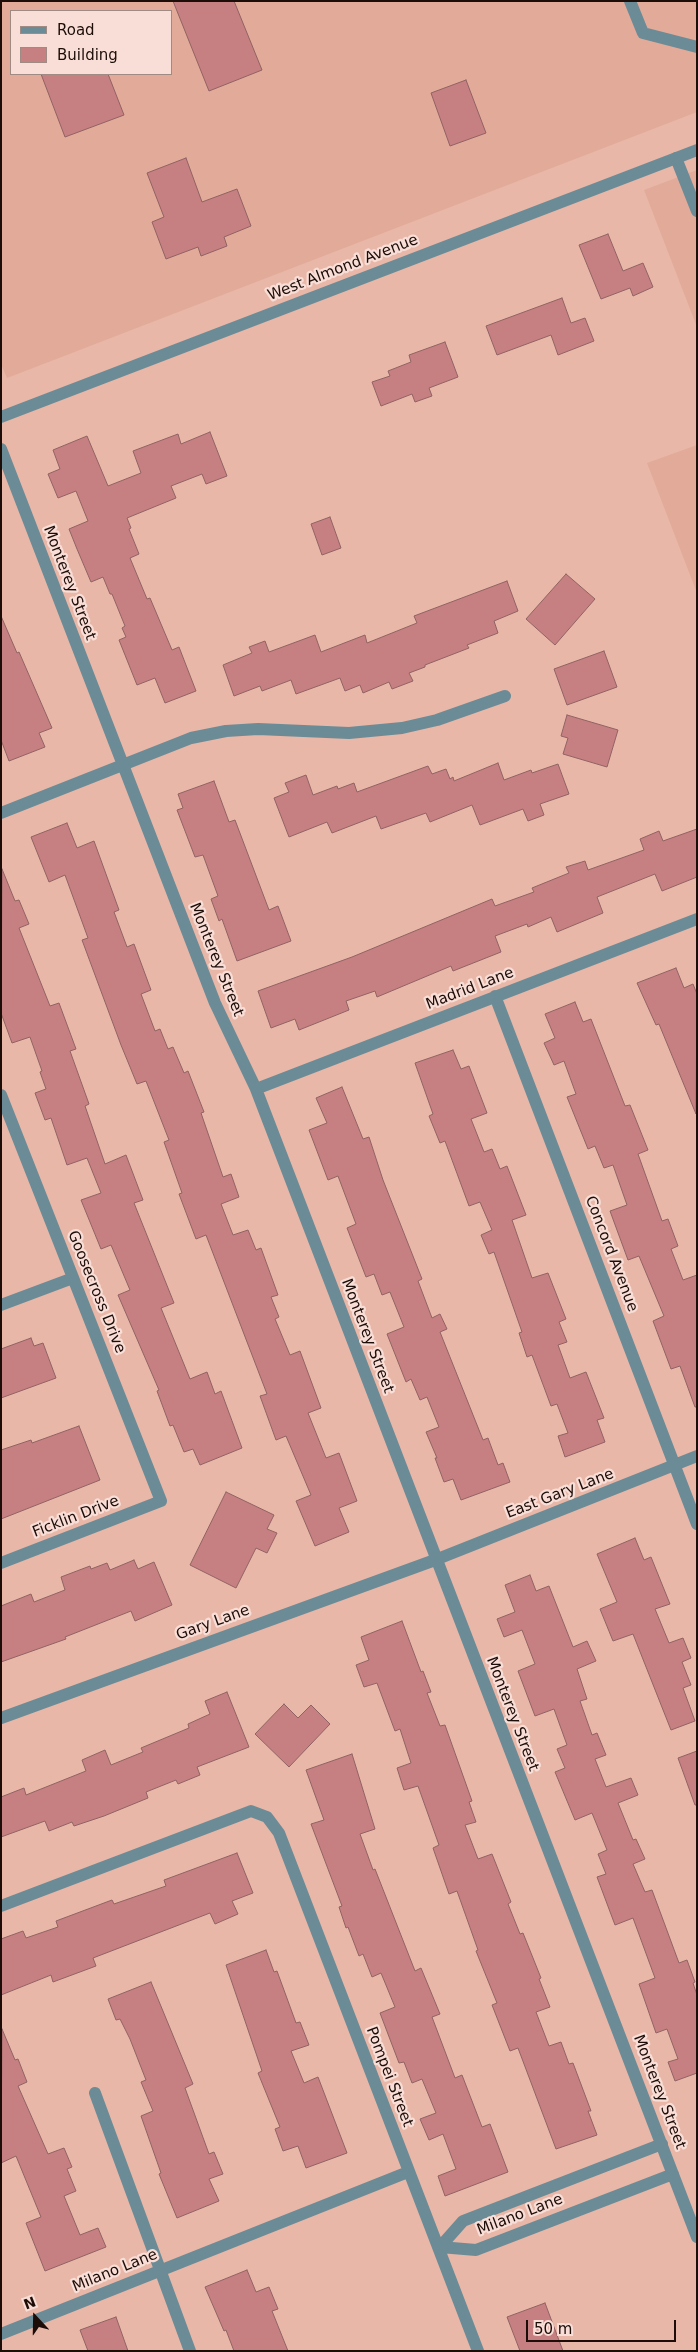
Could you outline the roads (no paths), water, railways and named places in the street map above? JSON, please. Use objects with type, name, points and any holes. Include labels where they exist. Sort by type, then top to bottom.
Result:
[{"type":"street","points":[[630,1],[643,33],[697,47]]},
{"type":"street","name":"West Almond Avenue","points":[[1,417],[697,150]]},
{"type":"street","points":[[676,158],[697,211]]},
{"type":"street","name":"Monterey Street","points":[[1,449],[121,765],[215,1003],[256,1090],[435,1560],[697,2237]]},
{"type":"street","points":[[1,813],[191,738],[226,730],[258,729],[349,733],[402,728],[437,720],[505,696]]},
{"type":"street","name":"Madrid Lane","points":[[256,1090],[697,919]]},
{"type":"street","name":"Concord Avenue","points":[[495,996],[697,1524]]},
{"type":"street","name":"Goosecross Drive","points":[[1,1095],[162,1502]]},
{"type":"street","points":[[1,1305],[73,1278]]},
{"type":"street","name":"East Gary Lane","points":[[435,1560],[697,1456]]},
{"type":"street","name":"Ficklin Drive","points":[[1,1563],[162,1502]]},
{"type":"street","name":"Gary Lane","points":[[1,1718],[435,1560]]},
{"type":"street","name":"Pompei Street","points":[[1,1906],[251,1811],[267,1817],[279,1834],[408,2172],[440,2247],[478,2351]]},
{"type":"street","points":[[95,2092],[159,2271],[190,2351]]},
{"type":"street","name":"Milano Lane","points":[[440,2247],[463,2221],[662,2144]]},
{"type":"street","name":"Milano Lane","points":[[1,2334],[408,2172]]},
{"type":"street","name":"Milano Lane","points":[[440,2247],[476,2250],[673,2174]]}]
